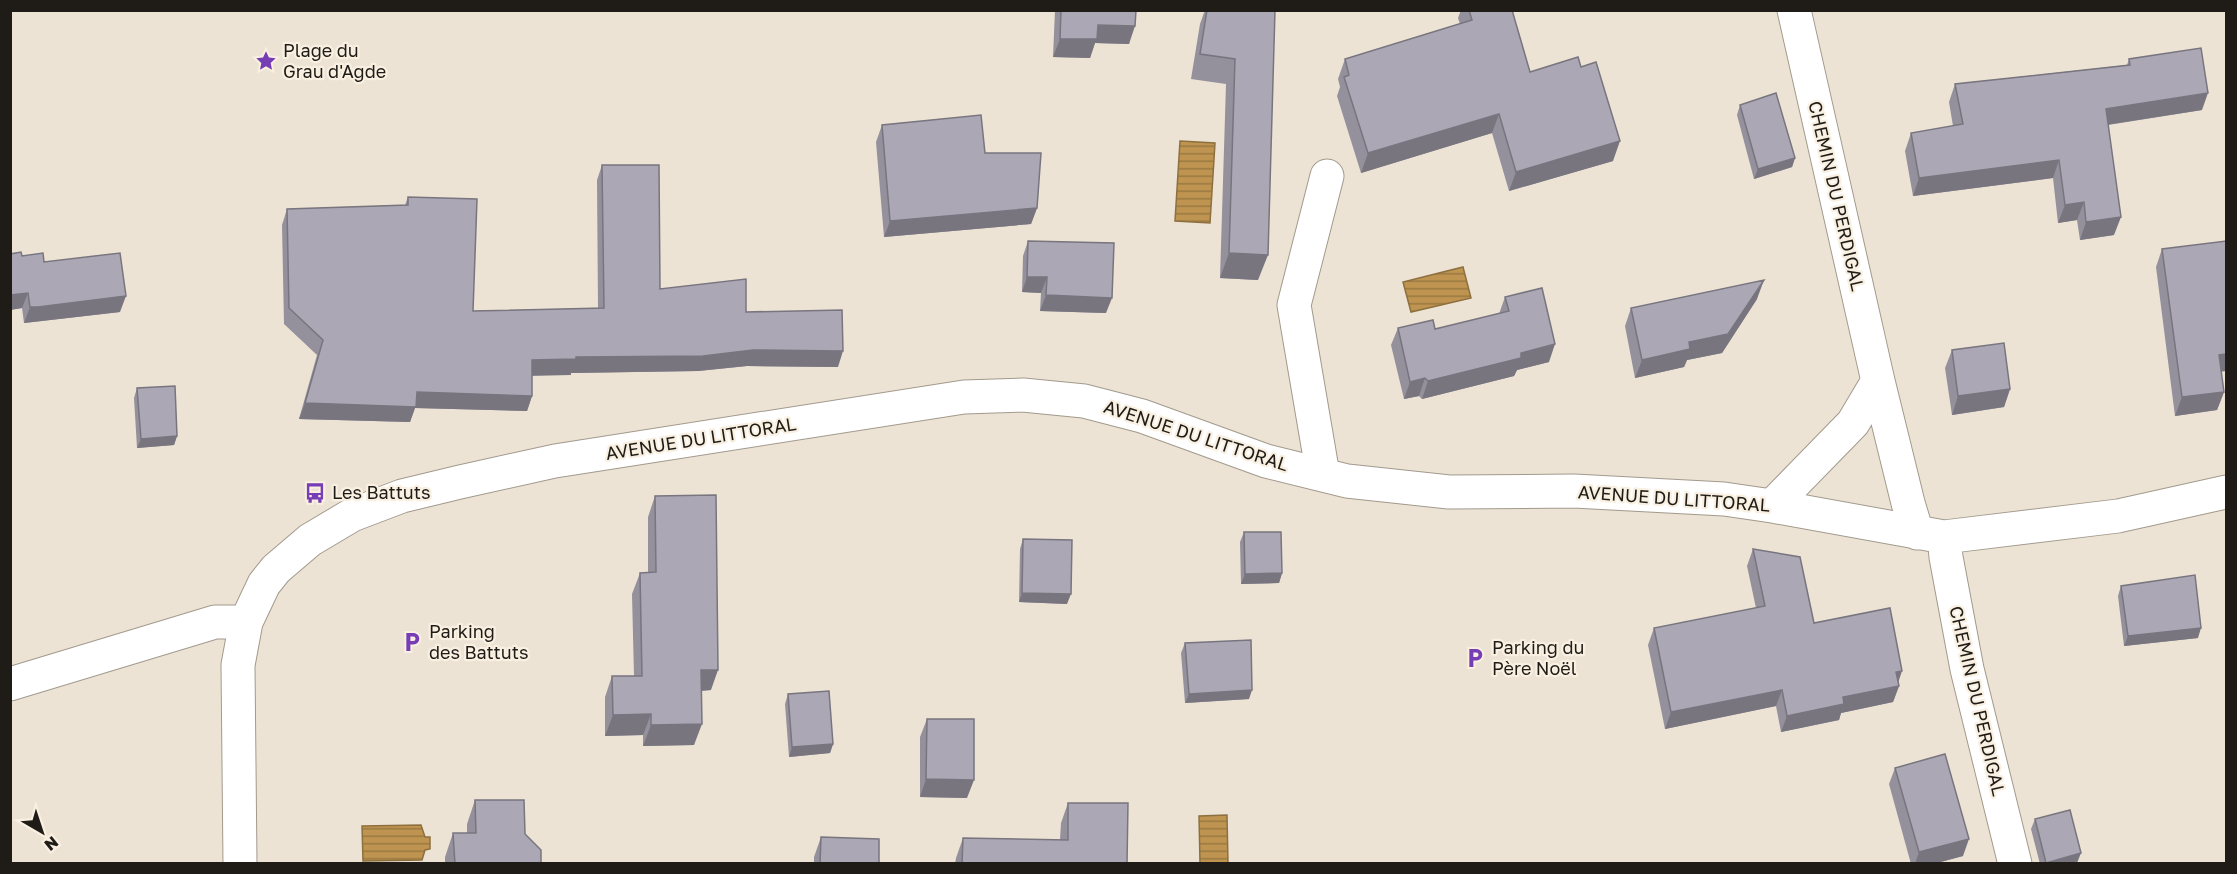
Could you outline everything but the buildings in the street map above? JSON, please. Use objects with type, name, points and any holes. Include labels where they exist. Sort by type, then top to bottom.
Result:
[{"type":"street","name":"CHEMIN DU PERDIGAL","points":[[1794,10],[1908,503],[1946,557],[1967,669],[2015,864]]},
{"type":"street","points":[[1323,475],[1294,305],[1327,176]]},
{"type":"street","points":[[1772,506],[1853,423],[1878,381]]},
{"type":"street","name":"AVENUE DU LITTORAL","points":[[240,864],[238,665],[246,622],[264,584],[276,569],[310,540],[352,515],[402,496],[555,461],[964,397],[1023,395],[1084,401],[1142,416],[1266,461],[1459,505],[1574,491],[1724,500],[1772,506],[1931,535],[2118,516],[2226,492]]},
{"type":"street","points":[[10,684],[214,622],[246,622]]},
{"type":"shaded area","points":[[1180,141],[1215,143],[1210,223],[1175,221]]},
{"type":"shaded area","points":[[1463,267],[1471,298],[1411,312],[1403,282]]},
{"type":"shaded area","points":[[1227,815],[1228,863],[1200,863],[1199,816]]},
{"type":"shaded area","points":[[421,825],[425,837],[430,837],[430,849],[425,850],[422,860],[363,861],[362,826]]},
{"type":"place","name":"Plage du Grau d'Agde","points":[[266,61]]},
{"type":"place","name":"Les Battuts","points":[[315,493]]},
{"type":"place","name":"Parking des Battuts","points":[[412,642]]},
{"type":"place","name":"Parking du Père Noël","points":[[1475,658]]}]
